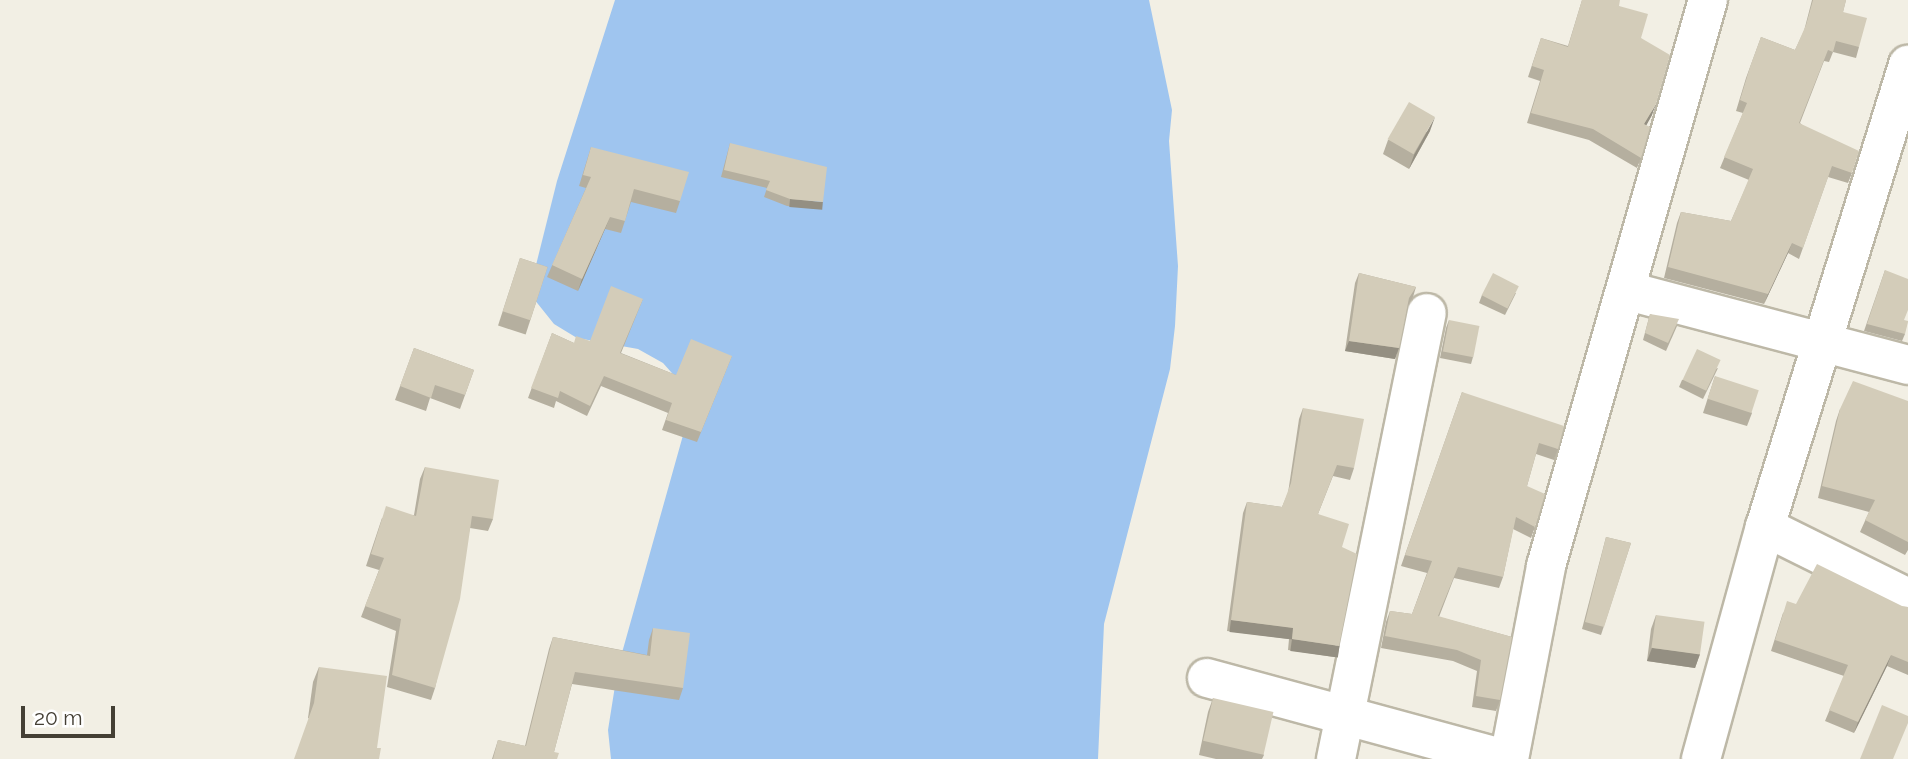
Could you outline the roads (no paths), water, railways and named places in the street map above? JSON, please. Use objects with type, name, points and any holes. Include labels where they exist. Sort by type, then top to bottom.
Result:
[{"type":"street","points":[[1207,678],[1507,759],[1546,566],[1628,291],[1708,0]]},
{"type":"street","points":[[1701,759],[1765,527],[1825,343],[1908,65]]},
{"type":"street","points":[[1628,291],[1908,365]]},
{"type":"street","points":[[1336,759],[1427,313]]},
{"type":"street","points":[[1765,527],[1908,598]]},
{"type":"water","points":[[615,0],[1149,0],[1172,110],[1169,141],[1178,266],[1175,326],[1170,369],[1104,624],[1098,759],[611,759],[608,730],[618,667],[687,421],[687,390],[663,363],[638,349],[577,338],[554,324],[534,299],[534,273],[557,181]]}]
